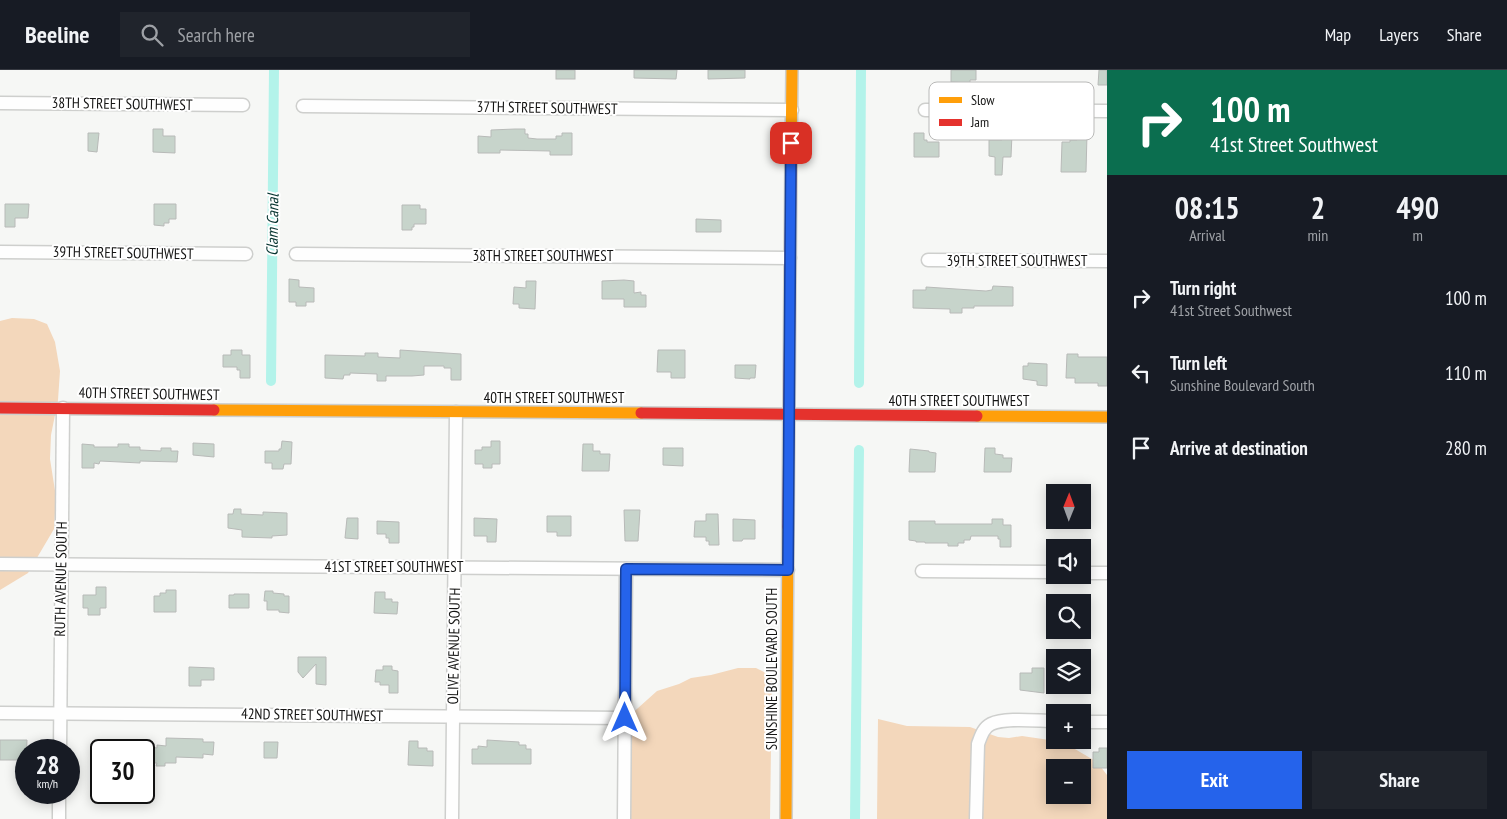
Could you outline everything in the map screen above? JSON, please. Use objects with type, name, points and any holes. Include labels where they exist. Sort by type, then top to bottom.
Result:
[{"type":"street","name":"SUNSHINE BOULEVARD SOUTH","points":[[786,819],[792,70]]},
{"type":"street","name":"38TH STREET SOUTHWEST","points":[[0,103],[244,105]]},
{"type":"street","name":"37TH STREET SOUTHWEST","points":[[303,106],[792,110]]},
{"type":"street","points":[[925,110],[929,110]]},
{"type":"street","points":[[1094,111],[1107,111]]},
{"type":"street","name":"39TH STREET SOUTHWEST","points":[[0,252],[246,254]]},
{"type":"street","name":"38TH STREET SOUTHWEST","points":[[296,254],[790,258]]},
{"type":"street","name":"39TH STREET SOUTHWEST","points":[[928,260],[1107,261]]},
{"type":"street","name":"40TH STREET SOUTHWEST","points":[[0,408],[1107,417]]},
{"type":"street","name":"RUTH AVENUE SOUTH","points":[[60,739],[63,408]]},
{"type":"street","name":"OLIVE AVENUE SOUTH","points":[[452,819],[456,412]]},
{"type":"street","name":"41ST STREET SOUTHWEST","points":[[0,564],[788,570]]},
{"type":"street","points":[[624,819],[626,569]]},
{"type":"street","points":[[922,571],[1046,572]]},
{"type":"street","points":[[1091,572],[1107,573]]},
{"type":"street","name":"42ND STREET SOUTHWEST","points":[[0,713],[625,718]]},
{"type":"street","points":[[976,819],[978,744],[982,733],[990,724],[1004,721],[1046,721]]},
{"type":"street","points":[[1091,722],[1107,722]]},
{"type":"street","points":[[59,804],[59,819]]},
{"type":"shaded area","points":[[12,318],[34,319],[47,324],[55,342],[60,371],[58,400],[51,435],[50,459],[56,497],[54,529],[28,573],[0,590],[0,321]]},
{"type":"shaded area","points":[[738,668],[756,668],[772,676],[770,819],[628,819],[628,717],[657,691],[691,678]]},
{"type":"shaded area","points":[[878,719],[907,726],[970,727],[998,737],[1022,736],[1046,740],[1046,749],[1075,749],[1097,762],[1107,775],[1107,819],[877,819]]},
{"type":"building","points":[[556,70],[575,70],[575,79],[556,79]]},
{"type":"building","points":[[634,70],[677,70],[676,79],[634,78]]},
{"type":"building","points":[[708,70],[745,70],[745,78],[708,79]]},
{"type":"building","points":[[951,70],[976,70],[976,80],[970,80],[970,82],[951,82]]},
{"type":"building","points":[[1099,70],[1107,70],[1107,85],[1098,85]]},
{"type":"building","points":[[153,129],[163,129],[163,136],[175,136],[175,153],[153,152]]},
{"type":"building","points":[[525,129],[525,134],[528,134],[528,138],[537,139],[556,139],[556,136],[562,136],[562,133],[572,133],[572,155],[550,155],[550,151],[500,150],[500,153],[478,153],[478,136],[491,137],[491,130]]},
{"type":"building","points":[[88,133],[99,133],[97,152],[88,151]]},
{"type":"building","points":[[914,133],[924,133],[924,140],[927,140],[927,142],[939,142],[939,157],[914,157]]},
{"type":"building","points":[[989,140],[1012,140],[1011,157],[1003,157],[1002,175],[995,175],[995,157],[989,156]]},
{"type":"building","points":[[1070,140],[1087,140],[1086,172],[1061,172],[1062,142],[1070,142]]},
{"type":"building","points":[[5,204],[29,204],[28,218],[15,218],[15,227],[5,227]]},
{"type":"building","points":[[154,204],[176,204],[176,219],[169,219],[169,223],[164,223],[164,226],[154,225]]},
{"type":"building","points":[[402,205],[420,205],[420,209],[426,209],[426,224],[414,224],[412,230],[402,230]]},
{"type":"building","points":[[696,219],[721,220],[721,232],[696,232]]},
{"type":"building","points":[[289,279],[299,280],[299,287],[314,288],[314,302],[306,302],[306,306],[296,306],[296,302],[289,302]]},
{"type":"building","points":[[526,281],[536,281],[535,309],[519,308],[519,304],[513,304],[514,287],[526,288]]},
{"type":"building","points":[[602,281],[634,281],[634,293],[641,292],[641,295],[646,295],[646,307],[624,307],[624,299],[602,299]]},
{"type":"building","points":[[993,286],[1013,287],[1013,306],[974,306],[974,308],[962,308],[962,313],[950,313],[950,309],[913,308],[913,290],[926,290],[926,287],[986,291],[992,290]]},
{"type":"building","points":[[231,350],[242,350],[242,355],[250,355],[250,378],[240,378],[240,370],[237,370],[237,367],[223,367],[223,355],[231,355]]},
{"type":"building","points":[[400,350],[461,354],[461,380],[451,380],[451,368],[444,368],[444,366],[424,366],[424,375],[386,376],[386,381],[377,381],[377,374],[350,373],[350,375],[344,375],[343,379],[325,378],[325,355],[365,356],[365,353],[378,353],[378,357],[400,358]]},
{"type":"building","points":[[658,350],[685,350],[685,378],[671,378],[671,372],[657,372]]},
{"type":"building","points":[[1067,354],[1078,354],[1078,357],[1107,357],[1107,386],[1098,386],[1098,383],[1075,383],[1075,378],[1066,378]]},
{"type":"building","points":[[1028,363],[1047,364],[1047,386],[1037,385],[1037,381],[1023,379],[1023,366],[1028,366]]},
{"type":"building","points":[[735,365],[756,365],[755,378],[735,378]]},
{"type":"building","points":[[282,441],[292,442],[291,464],[284,464],[283,469],[272,469],[272,463],[265,463],[265,451],[279,451]]},
{"type":"building","points":[[491,441],[500,441],[500,464],[492,464],[492,468],[483,468],[483,464],[475,464],[475,450],[482,450],[482,447],[491,447]]},
{"type":"building","points":[[193,443],[214,444],[214,457],[193,455]]},
{"type":"building","points":[[82,444],[94,445],[94,447],[118,447],[118,444],[129,444],[129,447],[140,447],[140,450],[161,451],[161,448],[171,448],[171,451],[178,451],[177,462],[100,461],[99,464],[94,463],[94,468],[82,468]]},
{"type":"building","points":[[583,444],[593,444],[593,451],[600,451],[600,454],[610,454],[609,471],[582,471]]},
{"type":"building","points":[[663,448],[683,448],[683,466],[663,465]]},
{"type":"building","points":[[985,448],[995,448],[995,454],[1003,455],[1003,458],[1012,458],[1011,472],[984,472]]},
{"type":"building","points":[[910,449],[936,453],[935,472],[909,472]]},
{"type":"building","points":[[234,509],[241,509],[241,514],[263,515],[263,512],[287,513],[287,535],[272,536],[272,538],[242,537],[242,530],[228,528],[228,514],[233,514]]},
{"type":"building","points":[[624,510],[640,510],[638,541],[625,541]]},
{"type":"building","points":[[706,514],[718,514],[719,545],[709,545],[706,537],[694,537],[695,521],[706,521]]},
{"type":"building","points":[[547,516],[571,516],[571,536],[557,536],[557,532],[547,532]]},
{"type":"building","points":[[347,518],[358,518],[358,539],[345,538]]},
{"type":"building","points":[[474,518],[497,519],[496,542],[487,542],[487,536],[474,536]]},
{"type":"building","points":[[733,519],[755,520],[755,539],[733,541]]},
{"type":"building","points":[[992,519],[1003,519],[1003,525],[1011,525],[1011,547],[1000,547],[998,536],[971,536],[970,540],[958,543],[958,546],[948,546],[948,543],[925,543],[909,540],[909,521],[935,521],[935,524],[992,524]]},
{"type":"building","points":[[377,521],[399,522],[399,543],[389,543],[389,538],[386,538],[386,534],[377,534]]},
{"type":"building","points":[[96,587],[106,587],[106,608],[100,608],[100,615],[88,615],[88,608],[83,608],[83,595],[96,595]]},
{"type":"building","points":[[166,590],[176,590],[176,612],[154,612],[154,596],[166,593]]},
{"type":"building","points":[[265,591],[273,591],[273,593],[289,596],[289,613],[279,612],[279,610],[267,610],[267,601],[264,601]]},
{"type":"building","points":[[375,592],[385,592],[385,599],[392,599],[392,602],[398,602],[397,614],[374,613]]},
{"type":"building","points":[[249,594],[249,608],[229,608],[229,595]]},
{"type":"building","points":[[298,657],[326,657],[326,685],[316,684],[316,664],[303,678],[298,672]]},
{"type":"building","points":[[383,666],[392,666],[392,670],[398,671],[398,693],[389,693],[389,685],[380,685],[380,682],[375,682],[376,670],[383,670]]},
{"type":"building","points":[[189,667],[214,668],[214,680],[201,680],[201,686],[189,686]]},
{"type":"building","points":[[1032,668],[1044,668],[1044,693],[1020,690],[1020,673],[1032,673]]},
{"type":"building","points":[[166,738],[203,739],[203,742],[214,742],[213,755],[203,754],[203,758],[176,757],[176,763],[165,763],[165,766],[156,766],[155,748],[157,748],[157,745],[166,746]]},
{"type":"building","points":[[0,740],[15,740],[15,760],[0,760]]},
{"type":"building","points":[[487,740],[519,742],[519,745],[526,745],[526,749],[531,749],[531,764],[472,764],[472,749],[478,749],[478,746],[487,747]]},
{"type":"building","points":[[409,741],[418,741],[418,748],[427,748],[427,751],[433,751],[433,766],[408,765]]},
{"type":"building","points":[[264,742],[278,742],[277,758],[264,758]]},
{"type":"building","points":[[1099,748],[1107,748],[1107,768],[1093,768],[1093,752],[1099,752]]},
{"type":"waterway","name":"Clam Canal","points":[[271,381],[274,70]]},
{"type":"waterway","points":[[859,383],[861,70]]},
{"type":"waterway","points":[[855,819],[859,450]]},
{"type":"traffic: slow","points":[[791,158],[792,70]]},
{"type":"traffic: slow","points":[[214,410],[641,413]]},
{"type":"traffic: slow","points":[[977,416],[1107,417]]},
{"type":"traffic: slow","points":[[786,819],[788,527]]},
{"type":"traffic: jam","points":[[788,527],[791,158]]},
{"type":"traffic: jam","points":[[0,408],[214,410]]},
{"type":"traffic: jam","points":[[641,413],[977,416]]},
{"type":"route","points":[[625,718],[626,569],[788,570],[791,143]]}]
